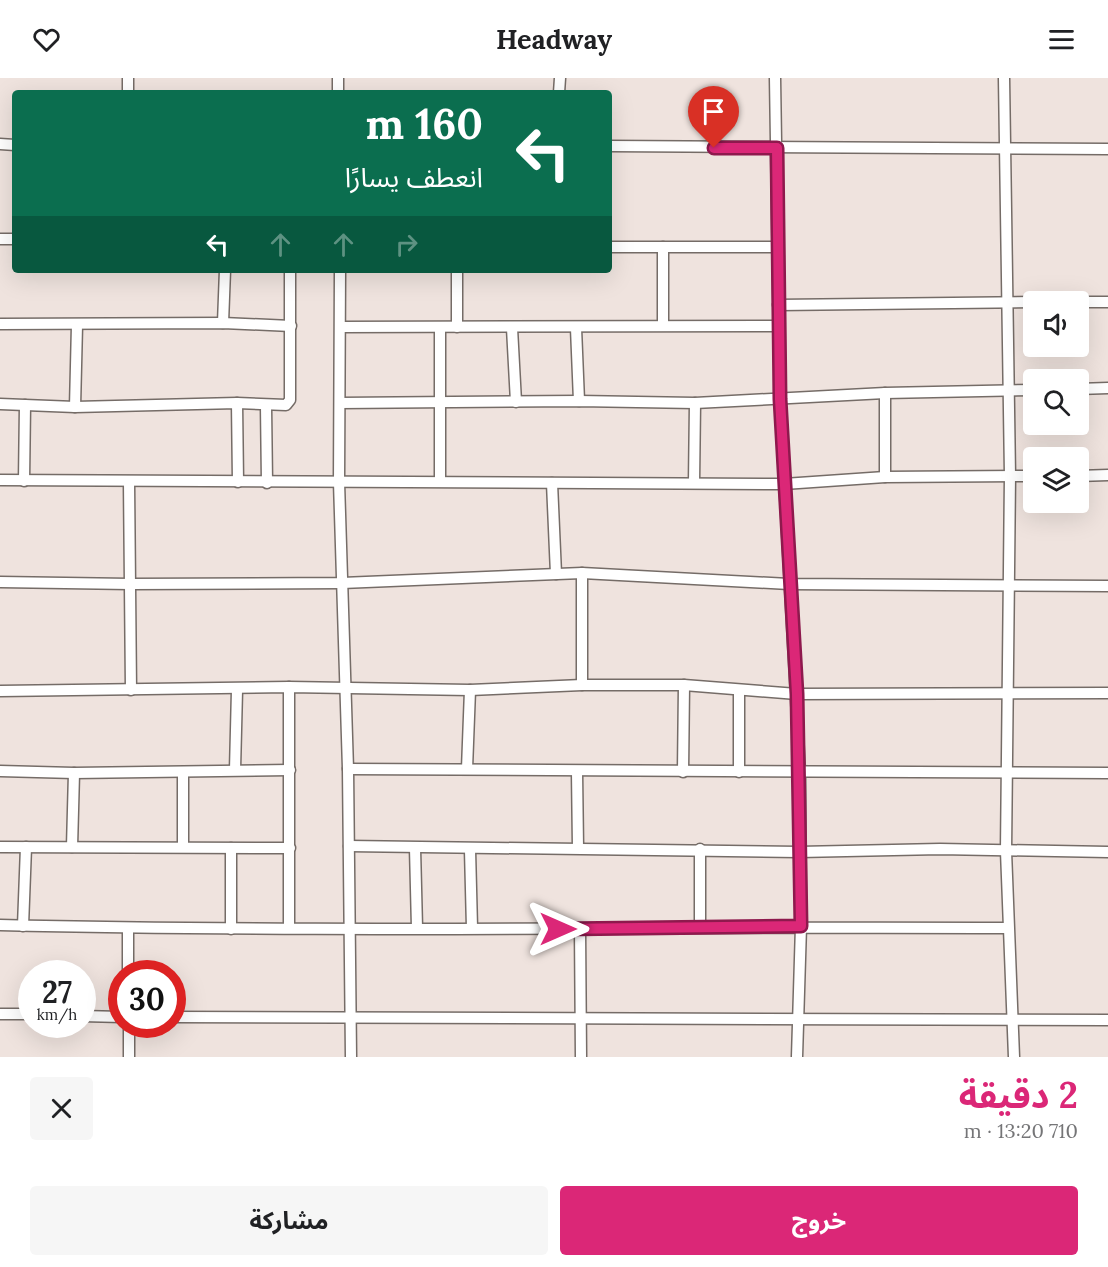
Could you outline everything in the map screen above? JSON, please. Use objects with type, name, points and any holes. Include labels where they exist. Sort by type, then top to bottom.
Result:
[{"type":"street","points":[[775,78],[780,399],[800,772],[801,926],[797,1057]]},
{"type":"street","points":[[1004,78],[1010,476],[1006,851],[1014,1057]]},
{"type":"street","points":[[612,147],[1108,149]]},
{"type":"street","points":[[663,247],[663,325]]},
{"type":"street","points":[[612,248],[776,247]]},
{"type":"street","points":[[223,323],[225,273]]},
{"type":"street","points":[[0,404],[75,407],[237,404],[266,406],[289,403],[290,273]]},
{"type":"street","points":[[340,273],[339,482],[348,769],[351,1057]]},
{"type":"street","points":[[457,273],[457,327]]},
{"type":"street","points":[[778,305],[1023,302]]},
{"type":"street","points":[[1089,302],[1108,302]]},
{"type":"street","points":[[0,324],[223,323],[291,326]]},
{"type":"street","points":[[75,407],[77,325]]},
{"type":"street","points":[[341,327],[779,326]]},
{"type":"street","points":[[440,481],[441,328]]},
{"type":"street","points":[[512,328],[516,402]]},
{"type":"street","points":[[576,328],[579,401]]},
{"type":"street","points":[[1089,389],[1108,388]]},
{"type":"street","points":[[340,403],[579,401],[695,403],[885,393],[1023,390]]},
{"type":"street","points":[[885,393],[885,477]]},
{"type":"street","points":[[694,483],[695,403]]},
{"type":"street","points":[[237,404],[238,482]]},
{"type":"street","points":[[24,480],[25,405]]},
{"type":"street","points":[[266,406],[267,483]]},
{"type":"street","points":[[1089,476],[1108,475]]},
{"type":"street","points":[[0,480],[784,484],[885,477],[1023,476]]},
{"type":"street","points":[[129,482],[131,690]]},
{"type":"street","points":[[552,483],[556,574]]},
{"type":"street","points":[[0,582],[130,585],[342,583],[582,573],[789,584],[1108,586]]},
{"type":"street","points":[[582,573],[582,685]]},
{"type":"street","points":[[0,691],[237,690],[289,687],[470,690],[582,685],[684,685],[797,694],[1108,693]]},
{"type":"street","points":[[683,772],[684,685]]},
{"type":"street","points":[[289,687],[289,928]]},
{"type":"street","points":[[236,770],[237,690]]},
{"type":"street","points":[[467,769],[470,690]]},
{"type":"street","points":[[739,690],[739,772]]},
{"type":"street","points":[[348,769],[1108,773]]},
{"type":"street","points":[[0,771],[74,773],[290,770]]},
{"type":"street","points":[[183,772],[183,848]]},
{"type":"street","points":[[577,772],[578,848]]},
{"type":"street","points":[[72,847],[74,773]]},
{"type":"street","points":[[349,846],[470,850],[578,848],[800,852],[929,849],[1108,852]]},
{"type":"street","points":[[0,847],[290,848]]},
{"type":"street","points":[[23,926],[26,847]]},
{"type":"street","points":[[231,848],[231,929]]},
{"type":"street","points":[[415,848],[417,928]]},
{"type":"street","points":[[700,849],[700,927]]},
{"type":"street","points":[[470,850],[471,928]]},
{"type":"street","points":[[0,925],[128,929],[350,927],[580,929],[801,926],[1008,928]]},
{"type":"street","points":[[128,929],[128,960]]},
{"type":"street","points":[[580,929],[581,1057]]},
{"type":"street","points":[[0,1014],[18,1014]]},
{"type":"street","points":[[186,1017],[1108,1020]]},
{"type":"street","points":[[129,1038],[129,1057]]},
{"type":"route","points":[[558,929],[801,926],[797,694],[780,399],[776,247],[777,148],[714,148]]}]
